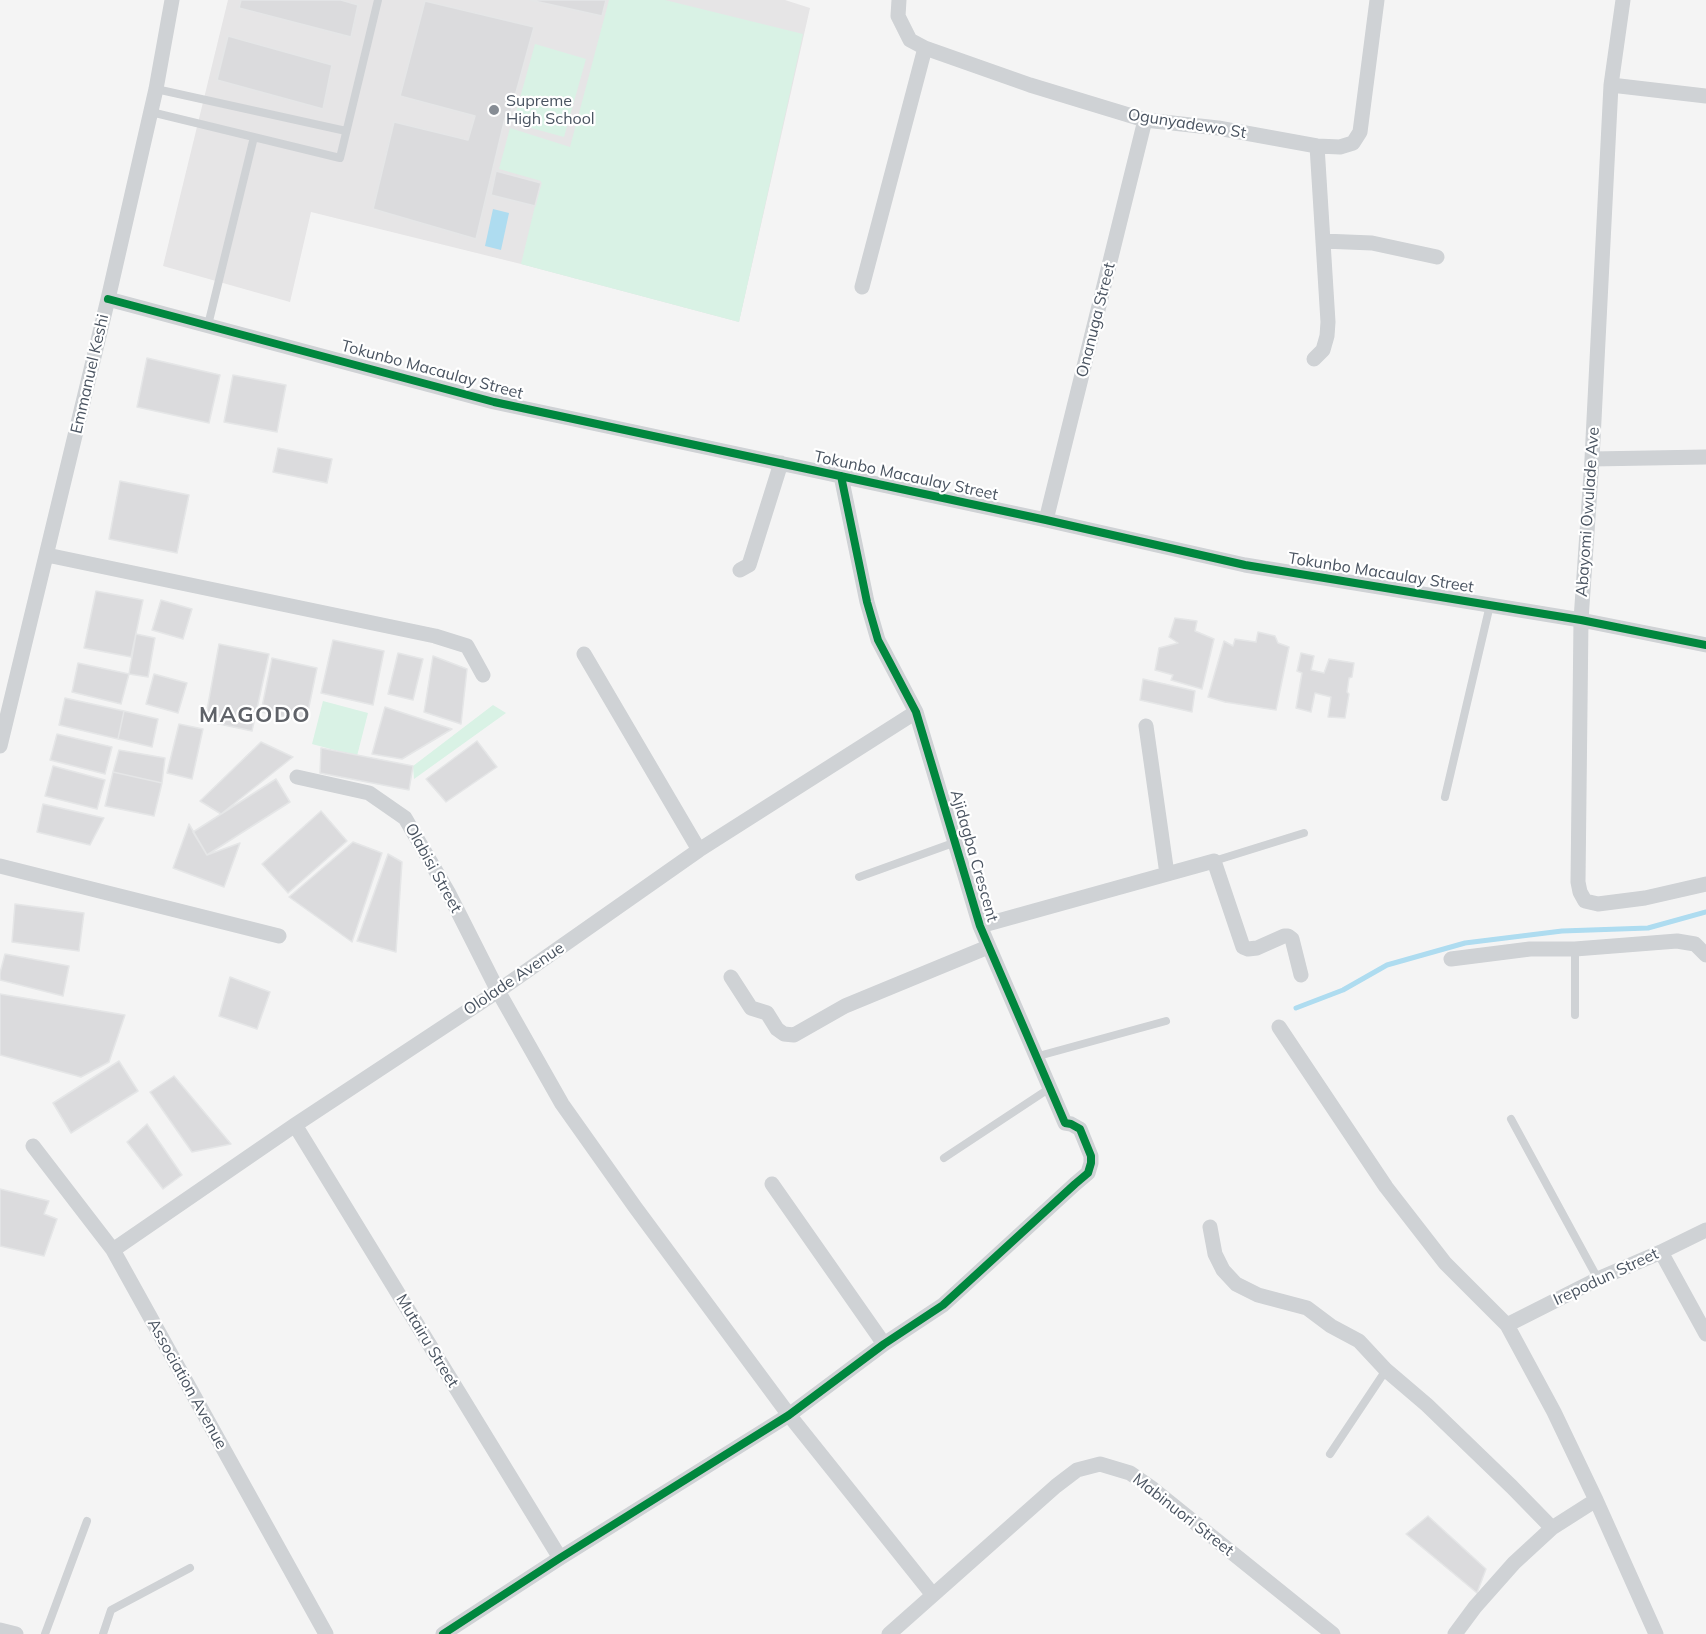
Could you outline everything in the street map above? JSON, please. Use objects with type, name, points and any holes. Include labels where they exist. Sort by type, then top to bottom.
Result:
[{"type":"street","name":"Emmanuel Keshi","points":[[0,746],[108,299],[156,89],[172,0]]},
{"type":"street","points":[[862,287],[925,48],[910,40],[904,30],[898,16],[899,0]]},
{"type":"street","name":"Ogunyadewo St","points":[[925,48],[1030,85],[1145,120],[1218,128],[1317,146],[1340,147],[1353,143],[1360,132],[1377,0]]},
{"type":"street","name":"Abayomi Owulade Ave","points":[[1623,0],[1611,85],[1592,459],[1581,620],[1578,882],[1580,892],[1586,902],[1598,904],[1645,898],[1706,884]]},
{"type":"street","points":[[1611,85],[1706,96]]},
{"type":"street","name":"Onanuga Street","points":[[1046,519],[1145,120]]},
{"type":"street","points":[[1314,359],[1323,350],[1328,322],[1317,146]]},
{"type":"street","points":[[1323,241],[1372,243],[1437,257]]},
{"type":"street","name":"Tokunbo Macaulay Street","points":[[108,299],[494,402],[1046,519],[1245,565],[1581,620],[1706,645]]},
{"type":"street","points":[[1592,459],[1706,457]]},
{"type":"street","points":[[740,570],[749,565],[781,463]]},
{"type":"street","name":"Ajidagba Crescent","points":[[840,476],[867,602],[878,640],[916,712],[980,926],[1065,1123],[1080,1129],[1091,1156],[1088,1173],[1046,1212],[943,1305],[884,1344]]},
{"type":"street","points":[[46,555],[435,636],[467,646],[483,675]]},
{"type":"street","points":[[584,654],[699,850]]},
{"type":"street","name":"Ololade Avenue","points":[[113,1250],[295,1125],[498,992],[699,850],[916,712]]},
{"type":"street","points":[[1146,726],[1167,874]]},
{"type":"street","name":"Olabisi Street","points":[[297,777],[369,793],[405,818],[448,891],[498,992],[562,1104],[789,1415],[933,1595]]},
{"type":"street","points":[[980,926],[1214,861],[1243,947],[1257,948],[1288,936],[1292,939],[1301,975]]},
{"type":"street","points":[[0,866],[279,936]]},
{"type":"street","points":[[1451,959],[1530,949],[1575,949],[1677,941],[1695,944],[1706,955]]},
{"type":"street","points":[[731,977],[751,1008],[767,1013],[777,1029],[784,1034],[794,1035],[845,1006],[988,947]]},
{"type":"street","points":[[1279,1027],[1392,1196],[1445,1263],[1507,1325],[1554,1412],[1656,1634]]},
{"type":"street","name":"Mutairu Street","points":[[295,1125],[560,1558]]},
{"type":"street","name":"Association Avenue","points":[[33,1146],[113,1250],[326,1634]]},
{"type":"street","points":[[443,1634],[789,1415],[884,1344],[772,1184]]},
{"type":"street","points":[[1210,1227],[1215,1254],[1223,1270],[1236,1284],[1258,1295],[1307,1308],[1331,1326],[1359,1341],[1386,1370],[1427,1405],[1552,1528]]},
{"type":"street","name":"Irepodun Street","points":[[1507,1325],[1598,1279],[1706,1230]]},
{"type":"street","points":[[1661,1252],[1706,1334]]},
{"type":"street","name":"Mabinuori Street","points":[[889,1634],[1056,1486],[1077,1470],[1100,1464],[1130,1473],[1333,1634]]},
{"type":"street","points":[[1455,1634],[1475,1607],[1514,1563],[1552,1528],[1596,1500]]},
{"type":"street","points":[[0,1630],[16,1634]]},
{"type":"lane","points":[[151,112],[340,158],[378,0]]},
{"type":"lane","points":[[156,89],[346,131]]},
{"type":"lane","points":[[208,325],[254,137]]},
{"type":"lane","points":[[1445,797],[1490,605]]},
{"type":"lane","points":[[1214,861],[1304,833]]},
{"type":"lane","points":[[859,877],[956,842]]},
{"type":"lane","points":[[1575,949],[1575,1015]]},
{"type":"lane","points":[[1035,1057],[1166,1021]]},
{"type":"lane","points":[[944,1158],[1050,1088]]},
{"type":"lane","points":[[1511,1119],[1598,1279]]},
{"type":"lane","points":[[1330,1454],[1386,1370]]},
{"type":"lane","points":[[45,1634],[87,1521]]},
{"type":"lane","points":[[103,1634],[111,1610],[190,1568]]},
{"type":"shaded area","name":"Supreme High School","points":[[228,0],[785,0],[810,8],[739,322],[521,264],[311,212],[290,302],[163,266]]},
{"type":"green space","points":[[609,0],[665,0],[803,34],[739,322],[521,264],[541,181],[499,169],[510,128],[570,147]]},
{"type":"green space","points":[[535,44],[586,59],[564,137],[513,123]]},
{"type":"green space","points":[[323,701],[368,713],[357,756],[312,744]]},
{"type":"green space","points":[[493,705],[506,713],[414,779],[413,766]]},
{"type":"water","points":[[493,209],[509,213],[501,250],[485,246]]},
{"type":"building","points":[[241,0],[341,0],[358,5],[351,37],[239,8]]},
{"type":"building","points":[[530,0],[606,0],[602,16]]},
{"type":"building","points":[[425,1],[534,27],[509,118],[505,118],[476,239],[373,209],[394,122],[468,140],[475,116],[400,96]]},
{"type":"building","points":[[228,36],[332,65],[323,109],[217,80]]},
{"type":"building","points":[[496,171],[541,183],[535,206],[491,195]]},
{"type":"building","points":[[147,358],[220,375],[209,423],[137,407]]},
{"type":"building","points":[[233,375],[286,385],[277,432],[224,422]]},
{"type":"building","points":[[278,448],[332,459],[327,483],[273,472]]},
{"type":"building","points":[[120,481],[189,495],[177,553],[109,539]]},
{"type":"building","points":[[96,591],[143,600],[131,657],[84,648]]},
{"type":"building","points":[[161,600],[192,609],[183,639],[152,630]]},
{"type":"building","points":[[1175,618],[1197,621],[1195,631],[1214,639],[1202,689],[1171,680],[1173,675],[1155,670],[1159,648],[1178,643],[1169,637]]},
{"type":"building","points":[[1258,632],[1275,636],[1278,643],[1289,647],[1276,710],[1208,697],[1224,641],[1233,646],[1235,639],[1256,642]]},
{"type":"building","points":[[136,634],[155,638],[148,677],[129,674]]},
{"type":"building","points":[[333,640],[384,651],[373,705],[321,693]]},
{"type":"building","points":[[219,644],[269,654],[252,731],[205,721]]},
{"type":"building","points":[[398,653],[423,659],[413,700],[388,694]]},
{"type":"building","points":[[1301,653],[1314,656],[1311,670],[1324,673],[1329,659],[1354,663],[1352,677],[1349,678],[1345,718],[1328,717],[1331,697],[1315,693],[1311,712],[1296,708],[1302,673],[1297,671]]},
{"type":"building","points":[[433,656],[467,669],[461,724],[424,712]]},
{"type":"building","points":[[272,658],[317,668],[306,721],[261,712]]},
{"type":"building","points":[[78,663],[129,674],[121,704],[72,692]]},
{"type":"building","points":[[154,674],[187,683],[178,713],[146,704]]},
{"type":"building","points":[[1143,679],[1195,691],[1192,712],[1140,700]]},
{"type":"building","points":[[65,698],[124,711],[118,739],[59,725]]},
{"type":"building","points":[[385,707],[452,729],[402,759],[372,754]]},
{"type":"building","points":[[124,711],[158,719],[152,747],[118,739]]},
{"type":"building","points":[[179,724],[203,729],[192,779],[167,773]]},
{"type":"building","points":[[57,734],[112,747],[105,774],[50,760]]},
{"type":"building","points":[[477,741],[497,767],[446,802],[426,779]]},
{"type":"building","points":[[261,742],[293,757],[221,814],[200,801]]},
{"type":"building","points":[[321,748],[413,766],[409,790],[320,773]]},
{"type":"building","points":[[119,750],[165,758],[162,783],[113,772]]},
{"type":"building","points":[[53,766],[105,780],[97,809],[45,796]]},
{"type":"building","points":[[113,772],[162,783],[154,816],[105,806]]},
{"type":"building","points":[[276,779],[290,802],[207,855],[193,832]]},
{"type":"building","points":[[43,804],[104,818],[90,845],[37,832]]},
{"type":"building","points":[[321,811],[347,841],[288,893],[262,864]]},
{"type":"building","points":[[189,824],[207,855],[240,843],[224,887],[173,868]]},
{"type":"building","points":[[353,842],[382,853],[352,942],[289,897]]},
{"type":"building","points":[[388,854],[402,862],[396,952],[357,941]]},
{"type":"building","points":[[15,904],[84,913],[79,951],[12,942]]},
{"type":"building","points":[[5,954],[69,966],[63,996],[0,980]]},
{"type":"building","points":[[230,977],[270,992],[257,1029],[219,1016]]},
{"type":"building","points":[[0,994],[125,1015],[109,1062],[81,1077],[0,1055]]},
{"type":"building","points":[[119,1061],[138,1091],[71,1133],[53,1103]]},
{"type":"building","points":[[174,1076],[231,1144],[192,1152],[150,1092]]},
{"type":"building","points":[[147,1124],[182,1175],[163,1189],[127,1142]]},
{"type":"building","points":[[0,1189],[49,1201],[44,1214],[57,1219],[44,1256],[0,1246]]},
{"type":"building","points":[[1428,1516],[1486,1569],[1477,1593],[1406,1534]]},
{"type":"waterway","points":[[1296,1008],[1343,990],[1387,965],[1465,943],[1562,931],[1648,928],[1706,912]]},
{"type":"cycle path","points":[[108,299],[494,402],[1245,565],[1581,620],[1706,645]]},
{"type":"cycle path","points":[[443,1634],[789,1415],[884,1344],[943,1305],[1088,1173],[1091,1156],[1080,1129],[1065,1123],[980,926],[916,712],[878,640],[867,602],[841,476]]},
{"type":"place","name":"Supreme High School","points":[[494,110]]},
{"type":"district","name":"MAGODO","points":[[255,715]]}]
